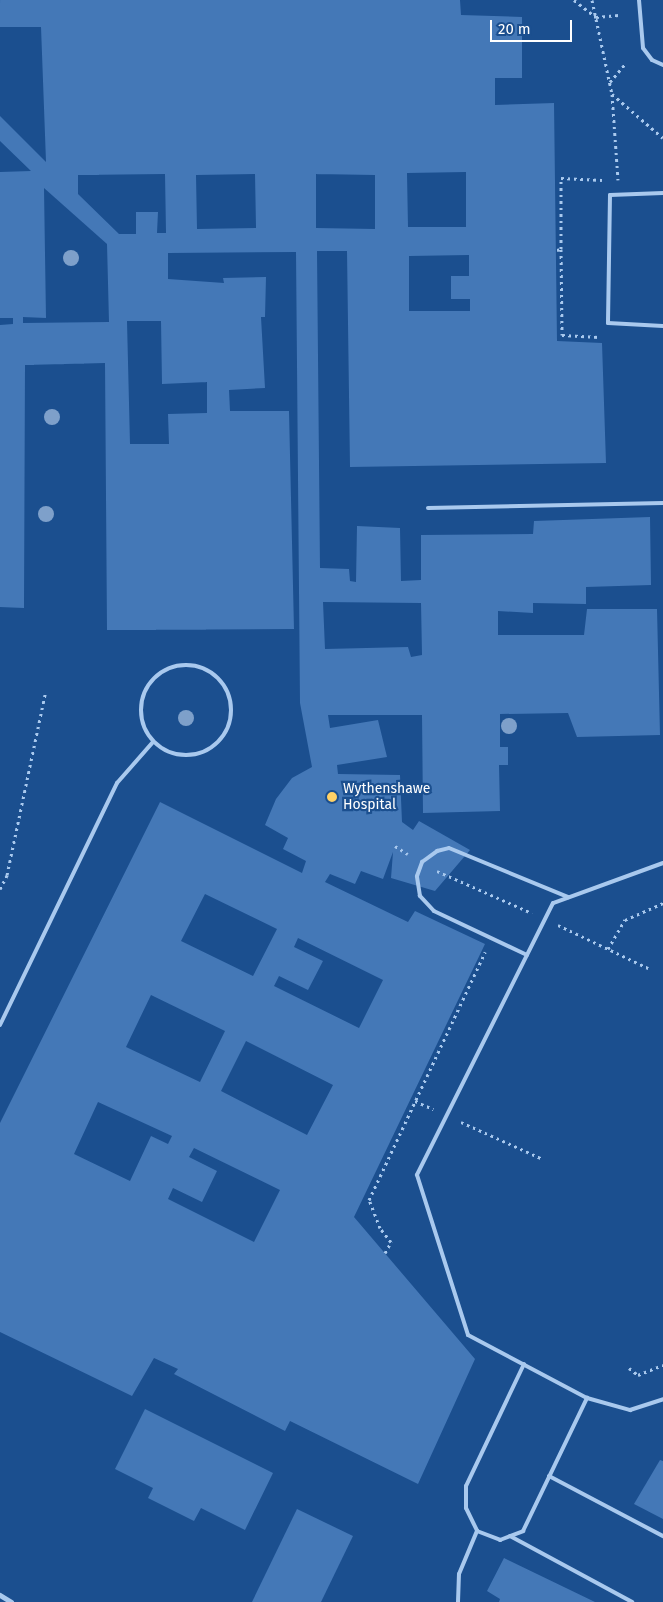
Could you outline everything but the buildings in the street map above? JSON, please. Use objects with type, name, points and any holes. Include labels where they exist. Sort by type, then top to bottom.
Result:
[{"type":"street","points":[[0,1595],[11,1602]]},
{"type":"lane","points":[[639,0],[644,48],[652,60],[663,65]]},
{"type":"lane","points":[[663,193],[610,195],[608,323],[663,326]]},
{"type":"lane","points":[[428,508],[663,503]]},
{"type":"lane","points":[[192,665],[214,673],[228,692],[232,716],[224,736],[208,751],[177,755],[153,742],[143,726],[141,707],[146,688],[163,671],[170,669],[192,665]]},
{"type":"lane","points":[[0,1025],[117,783],[153,742]]},
{"type":"lane","points":[[527,955],[434,911],[420,896],[417,876],[422,862],[437,851],[449,848],[568,897]]},
{"type":"lane","points":[[663,863],[553,903],[417,1175],[468,1335],[587,1398],[630,1410],[663,1399]]},
{"type":"lane","points":[[524,1364],[466,1486],[466,1508],[477,1531],[500,1540],[523,1531],[587,1398]]},
{"type":"lane","points":[[549,1476],[663,1536]]},
{"type":"lane","points":[[458,1602],[459,1574],[477,1531]]},
{"type":"lane","points":[[510,1536],[632,1602]]},
{"type":"path","points":[[574,0],[596,17],[619,16]]},
{"type":"path","points":[[592,0],[612,94],[618,181]]},
{"type":"path","points":[[610,82],[625,64]]},
{"type":"path","points":[[612,94],[663,138]]},
{"type":"path","points":[[561,178],[559,249],[562,334],[606,338]]},
{"type":"path","points":[[0,889],[8,875],[45,694]]},
{"type":"path","points":[[394,846],[452,881],[544,918],[648,968]]},
{"type":"path","points":[[608,949],[625,920],[663,903]]},
{"type":"path","points":[[385,1253],[391,1242],[380,1228],[369,1200],[488,947]]},
{"type":"path","points":[[415,1101],[543,1159]]},
{"type":"path","points":[[629,1368],[638,1375],[663,1365]]},
{"type":"place","name":"Wythenshawe Hospital","points":[[332,797]]}]
